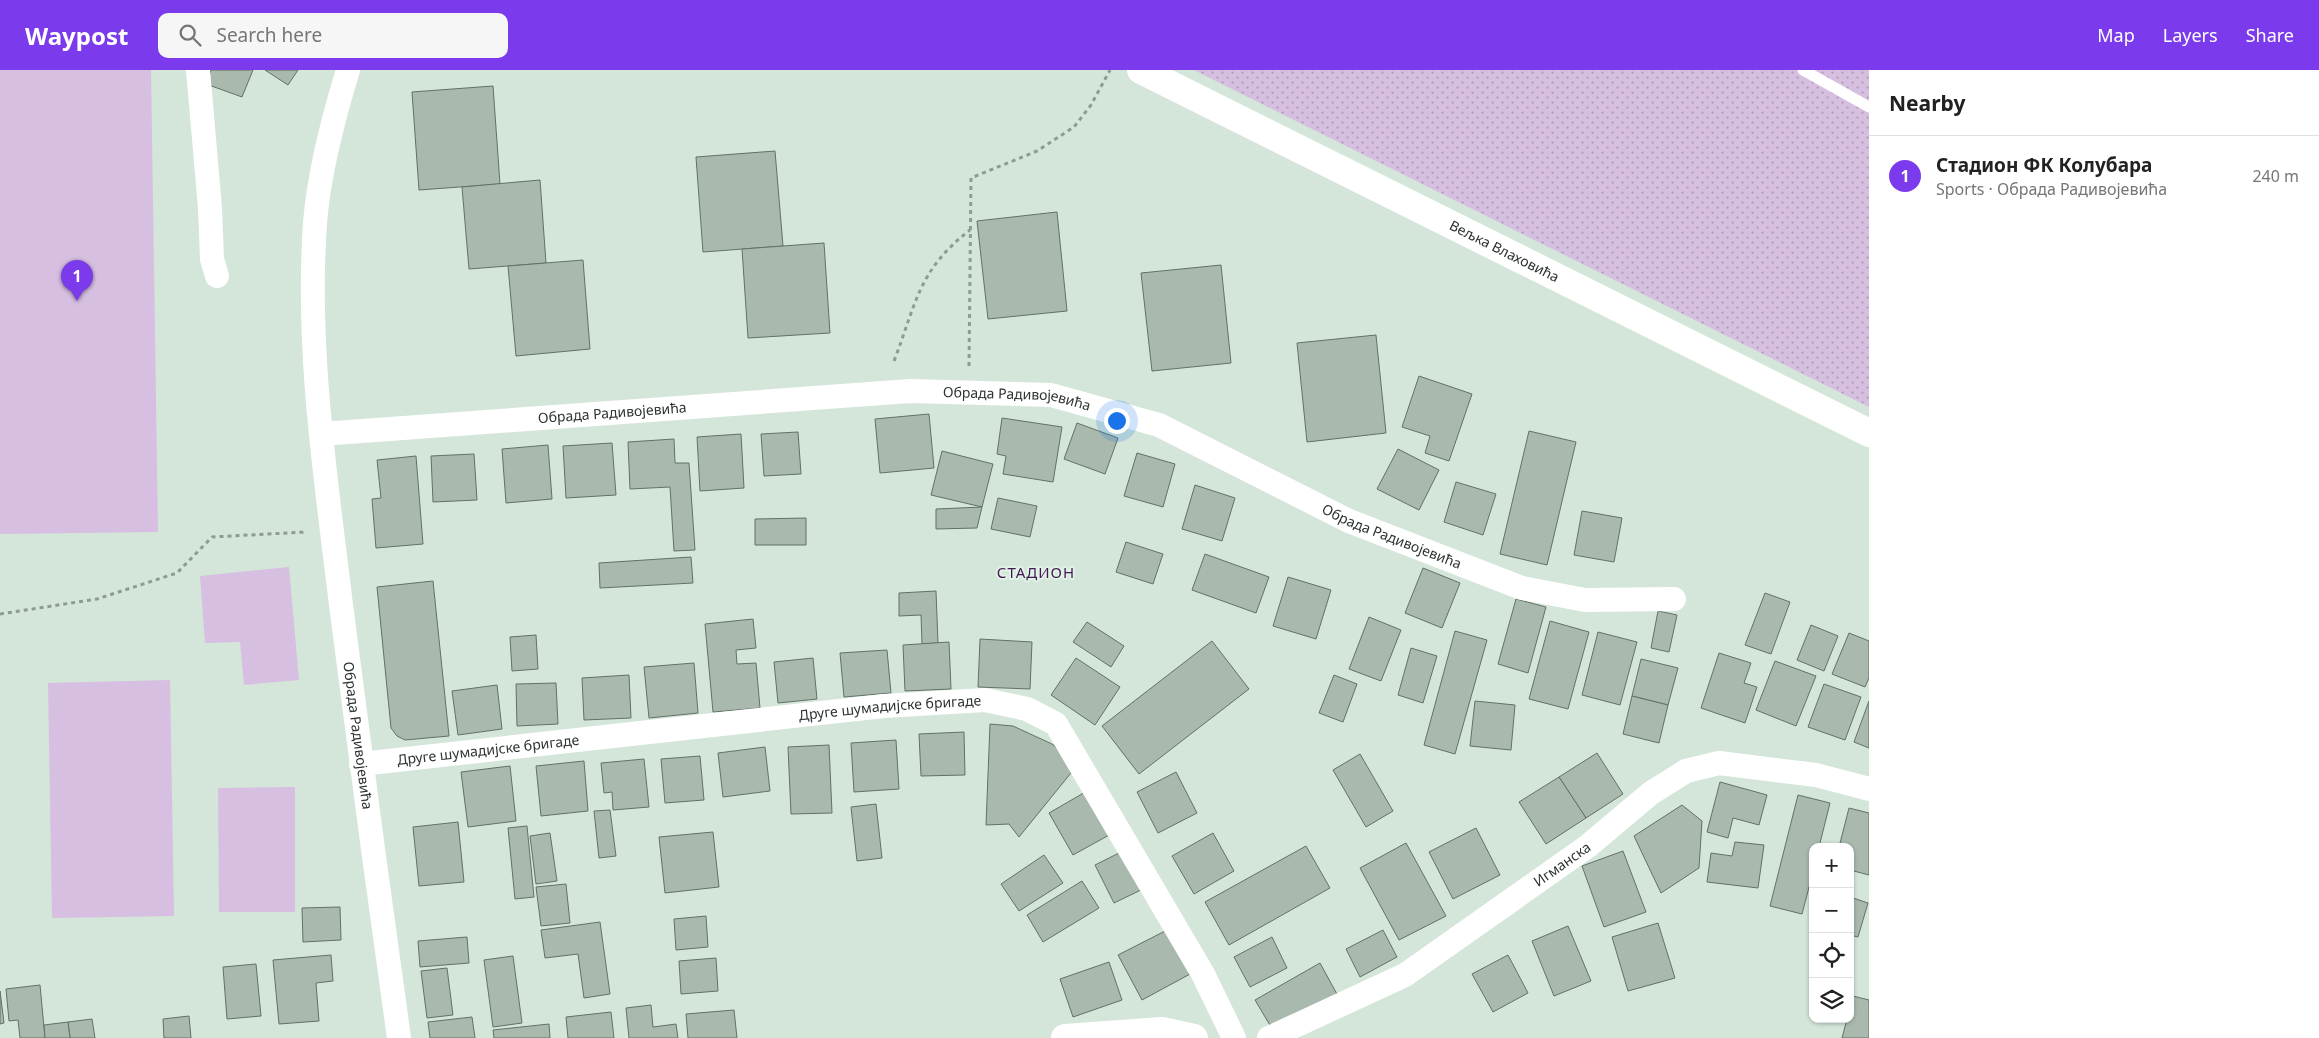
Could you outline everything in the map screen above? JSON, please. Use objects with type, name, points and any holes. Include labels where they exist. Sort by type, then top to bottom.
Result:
[{"type":"street","points":[[198,70],[210,208],[212,259],[218,276]]},
{"type":"street","name":"Обрада Радивојевића","points":[[348,70],[332,125],[315,222],[314,333],[321,434],[332,531],[398,1038]]},
{"type":"street","name":"Вељка Влаховића","points":[[1141,70],[1869,433]]},
{"type":"street","name":"Обрада Радивојевића","points":[[321,434],[910,391],[1051,395],[1159,425],[1349,521],[1522,588],[1585,600],[1674,599]]},
{"type":"street","name":"Друге шумадијске бригаде","points":[[361,764],[884,706],[984,700],[1027,709],[1056,724],[1203,974],[1234,1038]]},
{"type":"street","name":"Игманска","points":[[1269,1038],[1405,975],[1588,846],[1651,793],[1686,771],[1719,763],[1816,775],[1869,789]]},
{"type":"street","points":[[1065,1038],[1162,1031],[1194,1038]]},
{"type":"lane","points":[[1803,70],[1869,107]]},
{"type":"path","points":[[969,393],[971,178],[1037,151],[1074,128],[1091,104],[1110,70]]},
{"type":"path","points":[[894,361],[916,299],[927,275],[941,256],[970,230]]},
{"type":"path","points":[[0,614],[97,599],[177,573],[212,537],[332,531]]},
{"type":"shaded area","points":[[0,70],[151,70],[158,532],[0,534]]},
{"type":"shaded area","points":[[1194,70],[1869,70],[1869,407],[1196,71]]},
{"type":"shaded area","points":[[289,567],[299,680],[244,685],[240,642],[205,643],[200,576]]},
{"type":"shaded area","points":[[170,680],[174,916],[52,918],[48,683]]},
{"type":"shaded area","points":[[295,787],[295,912],[219,912],[218,788]]},
{"type":"building","points":[[211,70],[253,70],[242,97],[206,84]]},
{"type":"building","points":[[265,70],[298,70],[288,85]]},
{"type":"building","points":[[493,86],[500,184],[419,190],[412,92]]},
{"type":"building","points":[[775,151],[783,246],[703,252],[696,157]]},
{"type":"building","points":[[540,180],[546,263],[469,269],[462,187]]},
{"type":"building","points":[[1057,212],[1067,311],[988,319],[977,221]]},
{"type":"building","points":[[824,243],[830,333],[748,338],[742,249]]},
{"type":"building","points":[[583,260],[590,349],[516,356],[508,266]]},
{"type":"building","points":[[1221,265],[1231,363],[1152,371],[1141,273]]},
{"type":"building","points":[[1376,335],[1386,433],[1307,442],[1297,343]]},
{"type":"building","points":[[1419,376],[1472,394],[1449,461],[1425,453],[1430,436],[1402,427]]},
{"type":"building","points":[[929,414],[934,468],[880,473],[875,419]]},
{"type":"building","points":[[1002,418],[1062,427],[1053,482],[1003,474],[1006,456],[997,454]]},
{"type":"building","points":[[1077,423],[1118,438],[1105,474],[1064,459]]},
{"type":"building","points":[[1529,431],[1576,442],[1547,565],[1500,554]]},
{"type":"building","points":[[798,432],[801,474],[764,476],[761,434]]},
{"type":"building","points":[[741,434],[744,488],[700,491],[697,437]]},
{"type":"building","points":[[674,439],[675,463],[689,463],[695,550],[674,551],[670,487],[630,489],[628,442]]},
{"type":"building","points":[[612,443],[616,495],[566,498],[563,446]]},
{"type":"building","points":[[548,445],[552,499],[506,503],[502,449]]},
{"type":"building","points":[[1398,449],[1439,470],[1419,510],[1377,489]]},
{"type":"building","points":[[942,451],[993,464],[982,507],[931,495]]},
{"type":"building","points":[[1137,453],[1175,464],[1163,507],[1124,496]]},
{"type":"building","points":[[474,454],[477,500],[433,502],[431,456]]},
{"type":"building","points":[[416,456],[423,544],[376,548],[372,499],[381,498],[377,460]]},
{"type":"building","points":[[1456,482],[1496,494],[1483,535],[1444,522]]},
{"type":"building","points":[[1195,485],[1235,498],[1222,541],[1182,529]]},
{"type":"building","points":[[998,498],[1037,506],[1030,537],[991,529]]},
{"type":"building","points":[[982,507],[977,528],[936,529],[936,509]]},
{"type":"building","points":[[1582,511],[1622,518],[1614,562],[1574,555]]},
{"type":"building","points":[[806,518],[806,545],[755,545],[755,519]]},
{"type":"building","points":[[1126,542],[1163,554],[1153,584],[1116,572]]},
{"type":"building","points":[[1205,554],[1269,577],[1256,613],[1192,590]]},
{"type":"building","points":[[691,557],[693,583],[600,588],[599,563]]},
{"type":"building","points":[[1423,568],[1460,583],[1442,628],[1405,613]]},
{"type":"building","points":[[1288,577],[1331,590],[1316,639],[1273,626]]},
{"type":"building","points":[[433,581],[449,736],[405,740],[397,736],[391,728],[377,587]]},
{"type":"building","points":[[936,591],[938,643],[922,644],[921,615],[899,616],[899,593]]},
{"type":"building","points":[[1765,593],[1790,602],[1771,654],[1745,645]]},
{"type":"building","points":[[1516,599],[1546,607],[1528,673],[1498,664]]},
{"type":"building","points":[[1658,611],[1677,615],[1669,652],[1651,648]]},
{"type":"building","points":[[1369,617],[1401,630],[1381,681],[1349,669]]},
{"type":"building","points":[[753,619],[756,648],[736,650],[737,664],[756,663],[760,708],[713,712],[705,624]]},
{"type":"building","points":[[1550,621],[1589,632],[1568,709],[1529,699]]},
{"type":"building","points":[[1087,622],[1124,646],[1111,667],[1073,642]]},
{"type":"building","points":[[1811,625],[1838,636],[1824,671],[1797,660]]},
{"type":"building","points":[[1455,631],[1487,640],[1455,754],[1424,745]]},
{"type":"building","points":[[1598,632],[1637,642],[1620,705],[1582,695]]},
{"type":"building","points":[[1849,633],[1869,641],[1869,678],[1865,687],[1832,674]]},
{"type":"building","points":[[536,635],[538,669],[512,671],[510,637]]},
{"type":"building","points":[[980,639],[1032,642],[1030,689],[978,687]]},
{"type":"building","points":[[1212,641],[1249,689],[1139,774],[1102,726]]},
{"type":"building","points":[[949,642],[951,689],[905,691],[903,645]]},
{"type":"building","points":[[1411,648],[1437,656],[1423,703],[1398,695]]},
{"type":"building","points":[[887,650],[891,693],[844,697],[840,653]]},
{"type":"building","points":[[1719,653],[1751,663],[1744,683],[1757,687],[1745,723],[1701,708]]},
{"type":"building","points":[[813,658],[817,699],[778,703],[774,662]]},
{"type":"building","points":[[1076,658],[1120,687],[1095,725],[1051,695]]},
{"type":"building","points":[[1641,659],[1678,668],[1668,705],[1632,696]]},
{"type":"building","points":[[1775,661],[1816,676],[1796,726],[1756,710]]},
{"type":"building","points":[[694,663],[698,713],[649,718],[644,667]]},
{"type":"building","points":[[629,675],[631,718],[584,720],[582,678]]},
{"type":"building","points":[[1334,675],[1357,684],[1343,722],[1319,713]]},
{"type":"building","points":[[556,683],[558,724],[517,726],[516,684]]},
{"type":"building","points":[[1824,684],[1861,697],[1845,740],[1808,727]]},
{"type":"building","points":[[497,685],[502,729],[458,735],[452,691]]},
{"type":"building","points":[[1632,696],[1668,705],[1659,743],[1623,734]]},
{"type":"building","points":[[1475,701],[1515,705],[1511,750],[1470,746]]},
{"type":"building","points":[[1869,701],[1869,748],[1854,742]]},
{"type":"building","points":[[990,724],[1013,726],[1052,744],[1065,754],[1075,768],[1019,837],[1009,824],[986,825]]},
{"type":"building","points":[[964,732],[965,775],[921,776],[919,734]]},
{"type":"building","points":[[896,740],[899,789],[854,792],[851,743]]},
{"type":"building","points":[[829,745],[832,813],[791,814],[788,747]]},
{"type":"building","points":[[765,747],[770,791],[723,797],[718,753]]},
{"type":"building","points":[[1597,753],[1623,794],[1586,818],[1559,777]]},
{"type":"building","points":[[1360,754],[1393,811],[1366,827],[1333,770]]},
{"type":"building","points":[[700,756],[704,800],[665,803],[661,759]]},
{"type":"building","points":[[644,759],[649,807],[613,810],[612,792],[604,793],[601,763]]},
{"type":"building","points":[[584,761],[588,811],[541,816],[536,766]]},
{"type":"building","points":[[510,766],[516,821],[468,827],[461,772]]},
{"type":"building","points":[[1176,772],[1197,813],[1158,833],[1137,792]]},
{"type":"building","points":[[1559,777],[1586,818],[1546,844],[1519,802]]},
{"type":"building","points":[[1720,782],[1767,795],[1759,825],[1733,818],[1728,838],[1707,832]]},
{"type":"building","points":[[1087,791],[1111,834],[1073,855],[1049,813]]},
{"type":"building","points":[[1798,795],[1830,803],[1820,843],[1809,843],[1809,887],[1802,914],[1770,906]]},
{"type":"building","points":[[876,804],[882,858],[857,861],[851,807]]},
{"type":"building","points":[[1682,805],[1702,821],[1699,868],[1661,893],[1634,836]]},
{"type":"building","points":[[1849,808],[1869,813],[1869,875],[1854,871],[1854,843],[1840,843]]},
{"type":"building","points":[[610,810],[616,856],[599,858],[594,811]]},
{"type":"building","points":[[458,822],[464,882],[419,886],[413,827]]},
{"type":"building","points":[[527,826],[534,897],[515,899],[508,828]]},
{"type":"building","points":[[1476,828],[1500,875],[1453,899],[1429,852]]},
{"type":"building","points":[[713,832],[719,887],[665,893],[659,837]]},
{"type":"building","points":[[550,833],[557,881],[536,884],[530,836]]},
{"type":"building","points":[[1213,833],[1234,871],[1194,894],[1172,856]]},
{"type":"building","points":[[1735,842],[1764,845],[1758,888],[1707,882],[1711,853],[1732,856]]},
{"type":"building","points":[[1406,843],[1446,916],[1399,940],[1360,868]]},
{"type":"building","points":[[1306,846],[1330,888],[1229,945],[1205,902]]},
{"type":"building","points":[[1623,851],[1646,912],[1604,927],[1582,866]]},
{"type":"building","points":[[1121,852],[1141,890],[1114,903],[1095,865]]},
{"type":"building","points":[[1044,855],[1063,883],[1019,911],[1001,884]]},
{"type":"building","points":[[1082,881],[1099,908],[1043,942],[1027,915]]},
{"type":"building","points":[[566,884],[570,923],[541,926],[536,887]]},
{"type":"building","points":[[1854,898],[1868,903],[1858,937],[1854,936]]},
{"type":"building","points":[[340,907],[341,940],[303,942],[302,908]]},
{"type":"building","points":[[706,916],[708,947],[676,950],[674,919]]},
{"type":"building","points":[[600,922],[610,994],[584,998],[578,954],[545,958],[541,930]]},
{"type":"building","points":[[1658,923],[1675,978],[1628,991],[1612,937]]},
{"type":"building","points":[[1568,926],[1591,981],[1554,996],[1532,941]]},
{"type":"building","points":[[1169,929],[1192,973],[1142,1000],[1118,955]]},
{"type":"building","points":[[1383,930],[1397,957],[1360,977],[1346,949]]},
{"type":"building","points":[[467,937],[469,963],[420,967],[418,941]]},
{"type":"building","points":[[1272,937],[1287,968],[1250,987],[1234,957]]},
{"type":"building","points":[[331,955],[333,981],[316,983],[319,1021],[279,1024],[273,960]]},
{"type":"building","points":[[1508,955],[1528,993],[1493,1012],[1472,974]]},
{"type":"building","points":[[513,956],[522,1023],[493,1027],[484,960]]},
{"type":"building","points":[[716,958],[718,991],[681,994],[679,961]]},
{"type":"building","points":[[1109,962],[1122,1000],[1073,1017],[1060,979]]},
{"type":"building","points":[[1320,963],[1338,996],[1274,1032],[1255,1000]]},
{"type":"building","points":[[256,964],[261,1016],[227,1019],[223,967]]},
{"type":"building","points":[[447,968],[453,1015],[427,1018],[421,971]]},
{"type":"building","points":[[40,985],[45,1038],[20,1038],[18,1020],[9,1021],[6,989]]},
{"type":"building","points":[[0,991],[4,1023],[0,1024]]},
{"type":"building","points":[[1854,996],[1869,1000],[1869,1038],[1842,1038],[1846,1023],[1854,1023]]},
{"type":"building","points":[[651,1005],[653,1027],[676,1024],[678,1038],[629,1038],[626,1008]]},
{"type":"building","points":[[734,1010],[737,1038],[688,1038],[686,1014]]},
{"type":"building","points":[[611,1012],[614,1038],[568,1038],[566,1017]]},
{"type":"building","points":[[189,1016],[191,1038],[164,1038],[163,1019]]},
{"type":"building","points":[[472,1017],[475,1038],[430,1038],[428,1022]]},
{"type":"building","points":[[92,1019],[95,1038],[70,1038],[68,1022]]},
{"type":"building","points":[[68,1022],[70,1038],[45,1038],[44,1025]]},
{"type":"building","points":[[549,1024],[550,1038],[494,1038],[493,1030]]},
{"type":"place","name":"Стадион ФК Колубара","points":[[77,301]]},
{"type":"district","name":"СТАДИОН","points":[[1036,573]]}]
